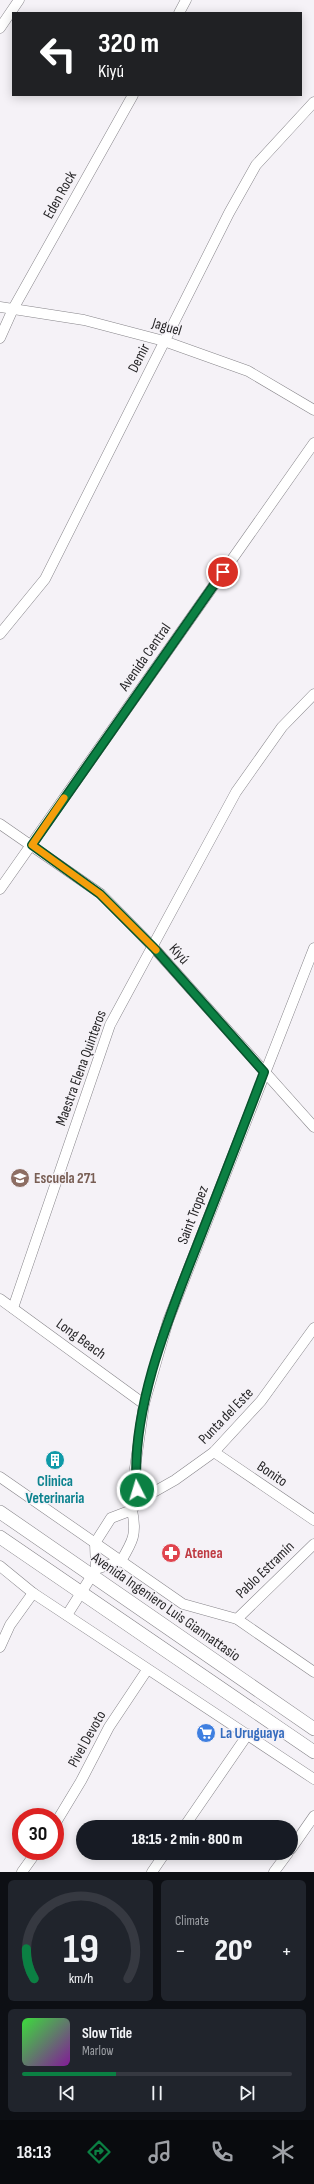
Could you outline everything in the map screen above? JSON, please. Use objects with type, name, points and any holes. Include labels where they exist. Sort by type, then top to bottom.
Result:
[{"type":"main road","name":"Avenida Ingeniero Luis Giannattasio","points":[[0,1512],[94,1572],[314,1729]]},
{"type":"main road","points":[[0,1537],[314,1752]]},
{"type":"street","points":[[0,28],[18,0]]},
{"type":"street","points":[[180,12],[186,0]]},
{"type":"street","name":"Eden Rock","points":[[0,338],[13,309],[132,96]]},
{"type":"street","name":"Demir","points":[[0,634],[45,579],[229,213],[256,165],[314,102]]},
{"type":"street","name":"Jaguel","points":[[0,307],[84,320],[164,341],[248,371],[314,410]]},
{"type":"street","name":"Eden Rock","points":[[0,318],[13,309]]},
{"type":"street","name":"Avenida Central","points":[[0,889],[314,443]]},
{"type":"street","name":"Maestra Elena Quinteros","points":[[12,1308],[110,1025],[154,948],[236,792],[282,727],[314,694]]},
{"type":"street","name":"Kiyú","points":[[0,824],[100,894],[154,948],[314,1127]]},
{"type":"street","name":"Saint Tropez","points":[[138,1501],[135,1468],[144,1404],[168,1321],[264,1072],[314,948]]},
{"type":"street","name":"Long Beach","points":[[0,1299],[144,1404]]},
{"type":"street","name":"Punta del Este","points":[[138,1501],[175,1480],[214,1452],[261,1401],[314,1328]]},
{"type":"street","name":"Bonito","points":[[214,1452],[314,1520]]},
{"type":"street","name":"Avenida Ingeniero Luis Giannattasio","points":[[0,1477],[183,1604],[237,1619],[314,1672]]},
{"type":"street","points":[[67,1616],[94,1572],[95,1543],[111,1518],[132,1510],[138,1501]]},
{"type":"street","points":[[94,1572],[121,1561],[133,1540],[135,1525],[132,1510]]},
{"type":"street","name":"Pablo Estramín","points":[[237,1619],[314,1544]]},
{"type":"street","points":[[0,1566],[33,1593],[147,1670],[248,1734],[314,1780]]},
{"type":"street","points":[[0,1647],[10,1625],[33,1593]]},
{"type":"street","name":"Pivel Devoto","points":[[64,1809],[81,1781],[109,1726],[147,1670]]},
{"type":"street","points":[[189,1820],[248,1734]]},
{"type":"street","points":[[298,1838],[314,1816]]},
{"type":"street","points":[[22,1872],[31,1860]]},
{"type":"street","points":[[152,1872],[161,1860]]},
{"type":"street","points":[[274,1872],[283,1860]]},
{"type":"slow traffic","points":[[64,798],[32,845],[100,894],[156,950]]},
{"type":"place","name":"Escuela 271","points":[[20,1178]]},
{"type":"place","name":"Clinica Veterinaria","points":[[55,1460]]},
{"type":"place","name":"Atenea","points":[[171,1553]]},
{"type":"place","name":"La Uruguaya","points":[[206,1733]]},
{"type":"route","points":[[137,1490],[135,1468],[144,1404],[168,1321],[264,1072],[154,948],[100,894],[32,845],[223,572]]}]
